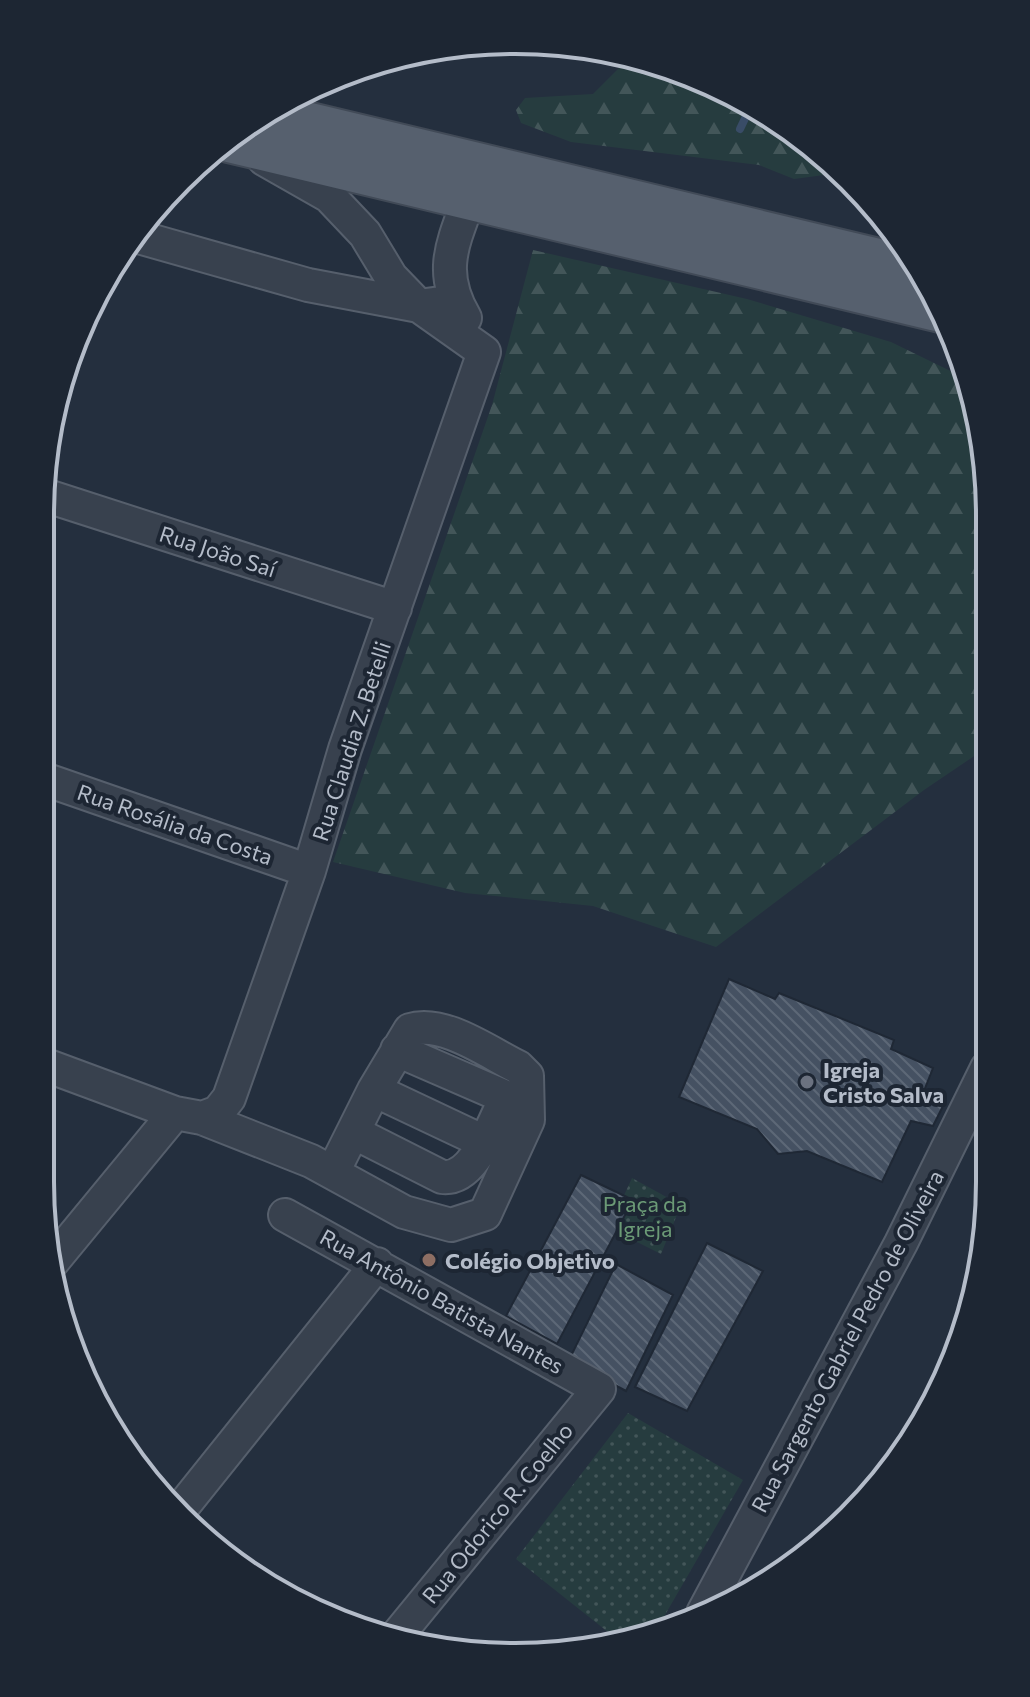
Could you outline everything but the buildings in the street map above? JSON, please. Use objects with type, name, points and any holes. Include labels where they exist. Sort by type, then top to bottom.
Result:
[{"type":"main road","points":[[284,117],[902,265]]},
{"type":"main road","points":[[240,145],[468,202],[927,309]]},
{"type":"street","points":[[239,146],[329,196],[365,234],[391,277],[419,306],[484,352]]},
{"type":"street","points":[[468,202],[448,270],[455,301],[484,352]]},
{"type":"street","points":[[146,239],[308,285],[419,306],[455,301]]},
{"type":"street","name":"Rua Claudia Z. Betelli","points":[[60,1254],[189,1115],[218,1112],[229,1098],[309,871],[345,749],[484,352]]},
{"type":"street","name":"Rua João Saí","points":[[55,498],[395,608]]},
{"type":"street","name":"Rua Rosália da Costa","points":[[54,783],[309,871]]},
{"type":"street","points":[[54,1068],[189,1115],[333,1172],[404,1212],[451,1225],[467,1223],[485,1214],[528,1120],[517,1102],[397,1050],[333,1172]]},
{"type":"street","points":[[374,1090],[482,1141]]},
{"type":"street","name":"Rua Sargento Gabriel Pedro de Oliveira","points":[[711,1599],[901,1243],[976,1090]]},
{"type":"street","points":[[353,1132],[450,1178],[467,1168],[482,1141],[517,1102]]},
{"type":"street","name":"Rua Antônio Batista Nantes","points":[[285,1215],[599,1389]]},
{"type":"street","points":[[185,1504],[377,1264]]},
{"type":"street","name":"Rua Odorico R. Coelho","points":[[403,1629],[599,1389]]},
{"type":"green space","points":[[620,67],[663,78],[746,116],[796,149],[826,175],[794,179],[759,165],[571,142],[521,123],[516,110],[525,98],[593,94]]},
{"type":"green space","points":[[533,250],[747,299],[891,342],[954,372],[967,425],[975,485],[976,755],[924,790],[716,947],[593,906],[465,893],[333,862],[492,405]]},
{"type":"green space","name":"Praça da Igreja","points":[[632,1178],[681,1205],[661,1254],[609,1228]]},
{"type":"green space","points":[[628,1413],[743,1480],[663,1619],[609,1633],[516,1559]]},
{"type":"waterway","points":[[740,129],[746,116]]},
{"type":"place","name":"Igreja Cristo Salva","points":[[807,1082]]},
{"type":"place","name":"Colégio Objetivo","points":[[429,1260]]}]
